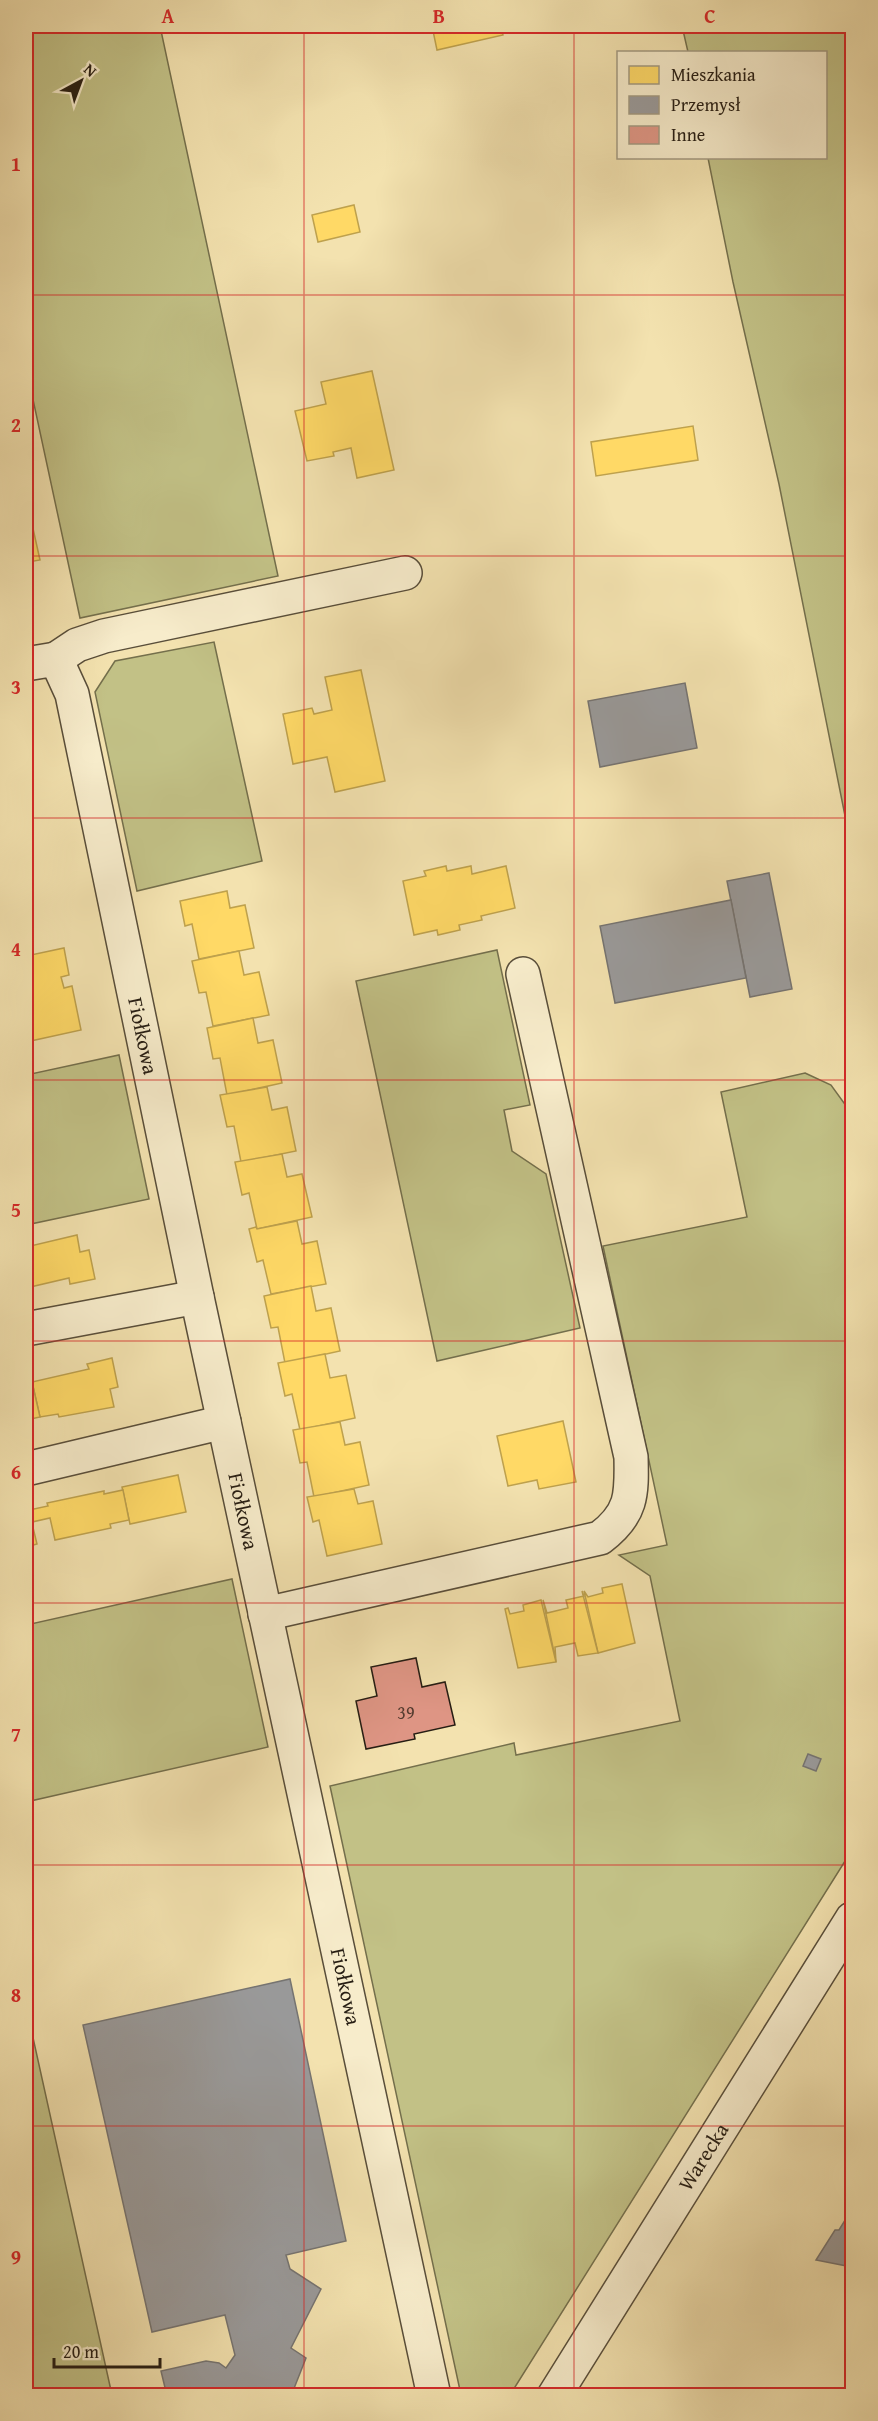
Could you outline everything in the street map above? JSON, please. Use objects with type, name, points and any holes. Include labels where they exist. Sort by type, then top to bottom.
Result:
[{"type":"street","points":[[41,661],[104,636],[405,573]]},
{"type":"street","name":"Fiołkowa","points":[[41,661],[72,694],[197,1297],[434,2396]]},
{"type":"street","points":[[265,1614],[600,1538],[618,1524],[628,1505],[632,1486],[631,1457],[523,974]]},
{"type":"street","points":[[26,1329],[197,1297]]},
{"type":"street","points":[[26,1469],[224,1422]]},
{"type":"street","name":"Warecka","points":[[554,2396],[852,1919]]},
{"type":"shaded area","points":[[26,26],[160,26],[278,576],[80,618],[26,367]]},
{"type":"shaded area","points":[[682,26],[852,26],[852,851],[779,484],[733,282],[708,159],[827,159],[827,51],[688,51]]},
{"type":"shaded area","points":[[214,642],[262,861],[137,891],[95,692],[115,661]]},
{"type":"shaded area","points":[[497,950],[530,1105],[504,1110],[512,1151],[546,1174],[580,1328],[437,1361],[356,981]]},
{"type":"shaded area","points":[[119,1055],[149,1199],[26,1225],[26,1075]]},
{"type":"shaded area","points":[[805,1073],[831,1085],[852,1114],[852,1850],[510,2395],[461,2395],[330,1786],[514,1743],[516,1755],[680,1721],[650,1576],[619,1555],[667,1545],[603,1246],[747,1217],[721,1092]]},
{"type":"shaded area","points":[[232,1579],[268,1747],[26,1802],[26,1625]]},
{"type":"shaded area","points":[[26,2006],[112,2395],[26,2395]]},
{"type":"building: Mieszkania","points":[[432,26],[501,26],[503,35],[437,50]]},
{"type":"building: Mieszkania","points":[[354,205],[360,232],[318,242],[312,215]]},
{"type":"building: Mieszkania","points":[[372,371],[394,470],[357,478],[351,448],[333,452],[334,456],[307,461],[295,411],[326,404],[321,382]]},
{"type":"building: Mieszkania","points":[[693,426],[698,460],[596,476],[591,442]]},
{"type":"building: Mieszkania","points":[[26,497],[40,560],[28,562],[33,586],[26,588]]},
{"type":"building: Mieszkania","points":[[361,670],[385,781],[335,792],[327,757],[293,764],[283,714],[312,708],[314,714],[332,710],[325,677]]},
{"type":"building: Mieszkania","points":[[446,866],[447,871],[471,866],[472,874],[506,866],[515,908],[481,916],[482,920],[459,925],[460,930],[438,935],[437,930],[414,935],[403,881],[426,876],[424,871]]},
{"type":"building: Mieszkania","points":[[227,891],[230,908],[245,905],[254,948],[199,959],[192,924],[185,926],[180,901]]},
{"type":"building: Mieszkania","points":[[64,948],[69,975],[61,977],[64,988],[72,986],[81,1030],[26,1042],[26,956]]},
{"type":"building: Mieszkania","points":[[239,951],[244,975],[259,972],[269,1015],[213,1026],[206,992],[199,993],[192,961]]},
{"type":"building: Mieszkania","points":[[253,1018],[258,1043],[273,1040],[282,1083],[227,1095],[220,1058],[213,1059],[207,1028]]},
{"type":"building: Mieszkania","points":[[267,1087],[272,1110],[287,1107],[296,1151],[241,1162],[234,1126],[227,1127],[220,1095]]},
{"type":"building: Mieszkania","points":[[282,1154],[287,1177],[302,1174],[312,1217],[257,1229],[249,1193],[242,1195],[235,1162]]},
{"type":"building: Mieszkania","points":[[297,1221],[302,1244],[317,1241],[326,1284],[271,1294],[263,1260],[257,1262],[249,1229]]},
{"type":"building: Mieszkania","points":[[77,1235],[80,1252],[89,1250],[95,1279],[70,1284],[69,1278],[26,1288],[26,1247]]},
{"type":"building: Mieszkania","points":[[311,1286],[316,1311],[331,1308],[340,1351],[285,1363],[278,1327],[271,1328],[264,1296]]},
{"type":"building: Mieszkania","points":[[325,1354],[330,1378],[346,1375],[355,1418],[300,1430],[292,1394],[285,1396],[278,1363]]},
{"type":"building: Mieszkania","points":[[112,1358],[118,1387],[110,1389],[114,1407],[59,1417],[58,1414],[40,1417],[32,1382],[89,1369],[87,1364]]},
{"type":"building: Mieszkania","points":[[32,1382],[40,1417],[26,1420],[26,1383]]},
{"type":"building: Mieszkania","points":[[563,1421],[576,1482],[539,1489],[537,1480],[508,1486],[497,1436]]},
{"type":"building: Mieszkania","points":[[340,1422],[345,1445],[360,1442],[369,1485],[314,1497],[307,1462],[300,1463],[293,1430]]},
{"type":"building: Mieszkania","points":[[178,1475],[186,1512],[130,1524],[122,1487]]},
{"type":"building: Mieszkania","points":[[354,1489],[358,1504],[373,1501],[382,1544],[327,1556],[319,1520],[313,1522],[307,1497]]},
{"type":"building: Mieszkania","points":[[123,1490],[129,1520],[110,1524],[111,1528],[55,1540],[50,1518],[32,1522],[29,1510],[48,1506],[47,1503],[104,1491],[104,1494]]},
{"type":"building: Mieszkania","points":[[28,1507],[37,1544],[26,1547],[26,1508]]},
{"type":"building: Mieszkania","points":[[622,1584],[635,1643],[598,1653],[584,1591],[588,1597],[603,1593],[602,1588]]},
{"type":"building: Mieszkania","points":[[583,1596],[598,1653],[578,1656],[575,1643],[555,1647],[556,1662],[543,1600],[547,1613],[568,1608],[566,1600]]},
{"type":"building: Mieszkania","points":[[541,1600],[556,1662],[518,1668],[505,1609],[508,1608],[510,1614],[524,1611],[523,1605]]},
{"type":"building: Przemysł","points":[[685,683],[697,748],[600,767],[588,701]]},
{"type":"building: Przemysł","points":[[769,873],[792,989],[750,997],[727,881]]},
{"type":"building: Przemysł","points":[[731,900],[746,978],[615,1003],[600,926]]},
{"type":"building: Przemysł","points":[[808,1754],[821,1759],[816,1771],[803,1766]]},
{"type":"building: Przemysł","points":[[290,1979],[346,2241],[286,2255],[290,2269],[321,2289],[291,2348],[306,2358],[291,2396],[167,2396],[161,2371],[206,2361],[219,2363],[226,2368],[235,2355],[225,2315],[152,2332],[83,2025]]},
{"type":"building: Przemysł","points":[[852,2209],[852,2267],[816,2260],[835,2230],[839,2230]]},
{"type":"building: Inne","points":[[416,1658],[422,1687],[445,1682],[455,1725],[414,1734],[415,1739],[366,1749],[356,1701],[377,1696],[371,1667]]}]
